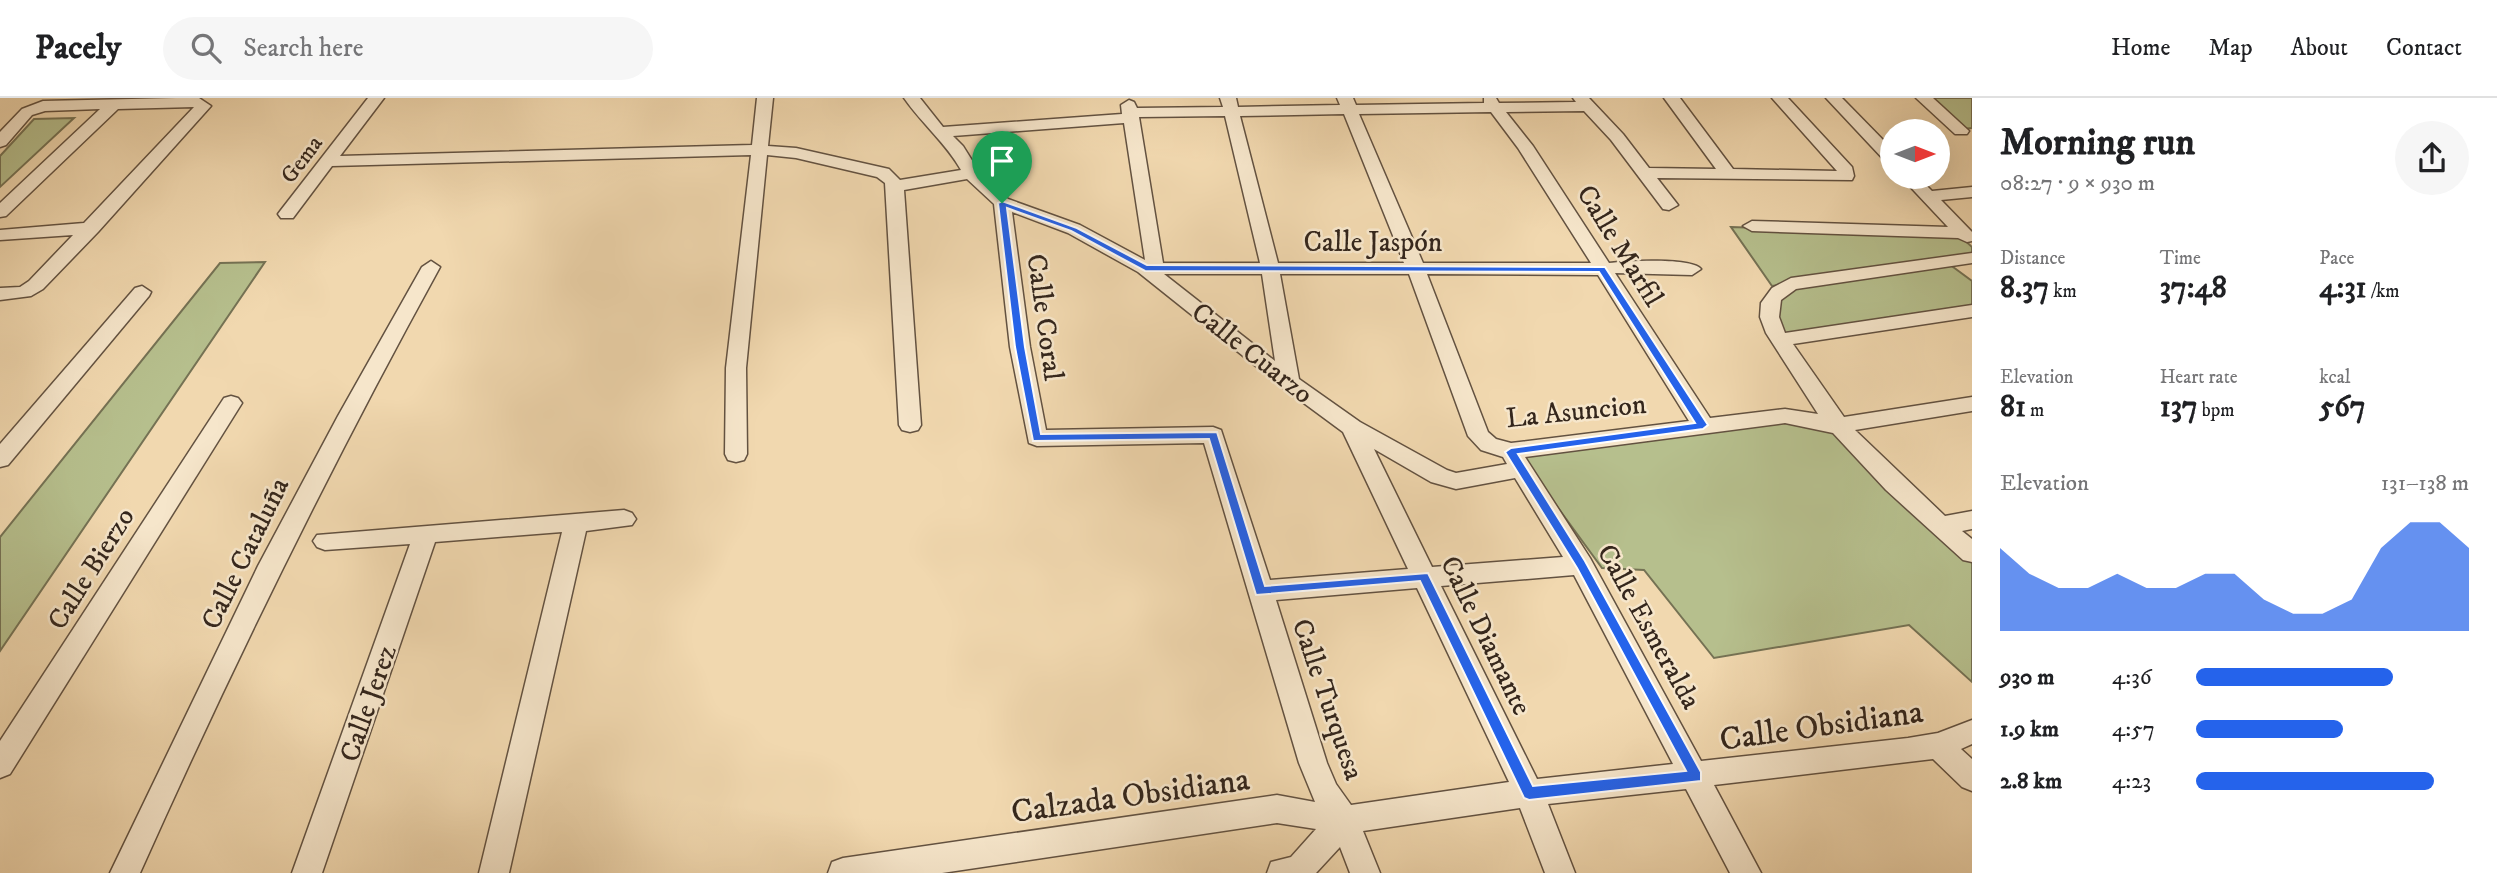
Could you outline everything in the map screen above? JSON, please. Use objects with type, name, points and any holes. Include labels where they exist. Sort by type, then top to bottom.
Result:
[{"type":"street","name":"Gema","points":[[287,214],[376,98]]},
{"type":"street","points":[[736,454],[736,368],[765,98]]},
{"type":"street","name":"Calle Cuarzo","points":[[912,98],[929,122],[942,132],[971,173],[1002,203],[1074,229],[1150,268],[1289,382],[1352,427],[1439,476],[1455,481],[1486,477],[1507,455]]},
{"type":"street","points":[[1672,98],[1729,175]]},
{"type":"street","points":[[1780,98],[1847,174]]},
{"type":"street","points":[[1834,98],[1880,146]]},
{"type":"street","points":[[1924,98],[1966,130]]},
{"type":"street","points":[[942,132],[1129,110],[1229,104],[1585,102],[1646,173],[1668,205]]},
{"type":"street","points":[[0,142],[27,111],[37,107],[197,103],[203,106],[92,228],[31,289],[0,295]]},
{"type":"street","name":"Calle Marfil","points":[[1491,103],[1525,146],[1703,425]]},
{"type":"street","points":[[0,212],[114,104]]},
{"type":"street","points":[[1229,104],[1270,268],[1289,382]]},
{"type":"street","name":"Calle Esmeralda","points":[[1348,104],[1416,269],[1479,436],[1507,455],[1581,565],[1746,873]]},
{"type":"street","points":[[1129,110],[1150,268]]},
{"type":"street","points":[[328,161],[759,150],[796,153],[875,170],[892,180],[895,186],[910,425]]},
{"type":"street","points":[[895,186],[971,173]]},
{"type":"street","points":[[1646,173],[1847,174]]},
{"type":"street","points":[[1921,189],[1968,238]]},
{"type":"street","points":[[1928,196],[1972,192]]},
{"type":"street","name":"Calle Coral","points":[[1002,203],[1018,334],[1037,438],[1213,435]]},
{"type":"street","points":[[1752,226],[1968,238]]},
{"type":"street","points":[[0,234],[92,228]]},
{"type":"street","points":[[1972,258],[1791,285],[1773,298],[1768,310],[1771,322],[1801,377],[1836,426],[1869,461],[1972,553]]},
{"type":"street","points":[[1948,261],[1972,278]]},
{"type":"street","name":"Calle Jaspón","points":[[1150,268],[1602,269],[1628,266],[1692,270]]},
{"type":"street","name":"Calle Cataluña","points":[[125,873],[190,730],[286,532],[364,383],[431,267]]},
{"type":"street","points":[[0,459],[142,292]]},
{"type":"street","points":[[1780,340],[1972,311]]},
{"type":"street","name":"Calle Bierzo","points":[[0,765],[231,403]]},
{"type":"street","points":[[1836,426],[1972,404]]},
{"type":"street","name":"La Asuncion","points":[[1507,455],[1703,425],[1785,416],[1836,426]]},
{"type":"street","name":"Calle Diamante","points":[[1352,427],[1529,793],[1560,873]]},
{"type":"street","name":"Calle Turquesa","points":[[1213,435],[1312,763],[1326,793],[1344,820]]},
{"type":"street","points":[[324,541],[624,519]]},
{"type":"street","points":[[1941,526],[1972,520]]},
{"type":"street","points":[[494,873],[576,522]]},
{"type":"street","name":"Calle Jerez","points":[[307,873],[426,533]]},
{"type":"street","points":[[1260,591],[1581,565]]},
{"type":"street","name":"Calle Obsidiana","points":[[1344,820],[1529,793],[1908,751],[1938,745],[1972,732]]},
{"type":"street","points":[[1938,745],[1972,778]]},
{"type":"street","name":"Calzada Obsidiana","points":[[843,873],[1276,809],[1344,820]]},
{"type":"street","points":[[1282,873],[1299,870],[1344,820],[1365,873]]},
{"type":"green space","points":[[1927,98],[1972,98],[1972,128],[1962,129]]},
{"type":"green space","points":[[74,118],[0,187],[0,156],[34,119]]},
{"type":"green space","points":[[1731,227],[1959,235],[1972,247],[1972,256],[1772,286]]},
{"type":"green space","points":[[265,262],[0,651],[0,537],[220,263]]},
{"type":"green space","points":[[1949,264],[1972,281],[1972,307],[1784,336],[1777,317],[1778,299],[1794,287]]},
{"type":"green space","points":[[1798,421],[1833,431],[1972,558],[1972,682],[1909,625],[1714,658],[1644,570],[1602,568],[1520,456]]},
{"type":"route","points":[[1002,203],[1074,229],[1145,268],[1602,269],[1703,425],[1511,452],[1581,565],[1696,776],[1529,793],[1424,576],[1260,591],[1213,435],[1037,438],[1020,347],[1002,203]]}]
